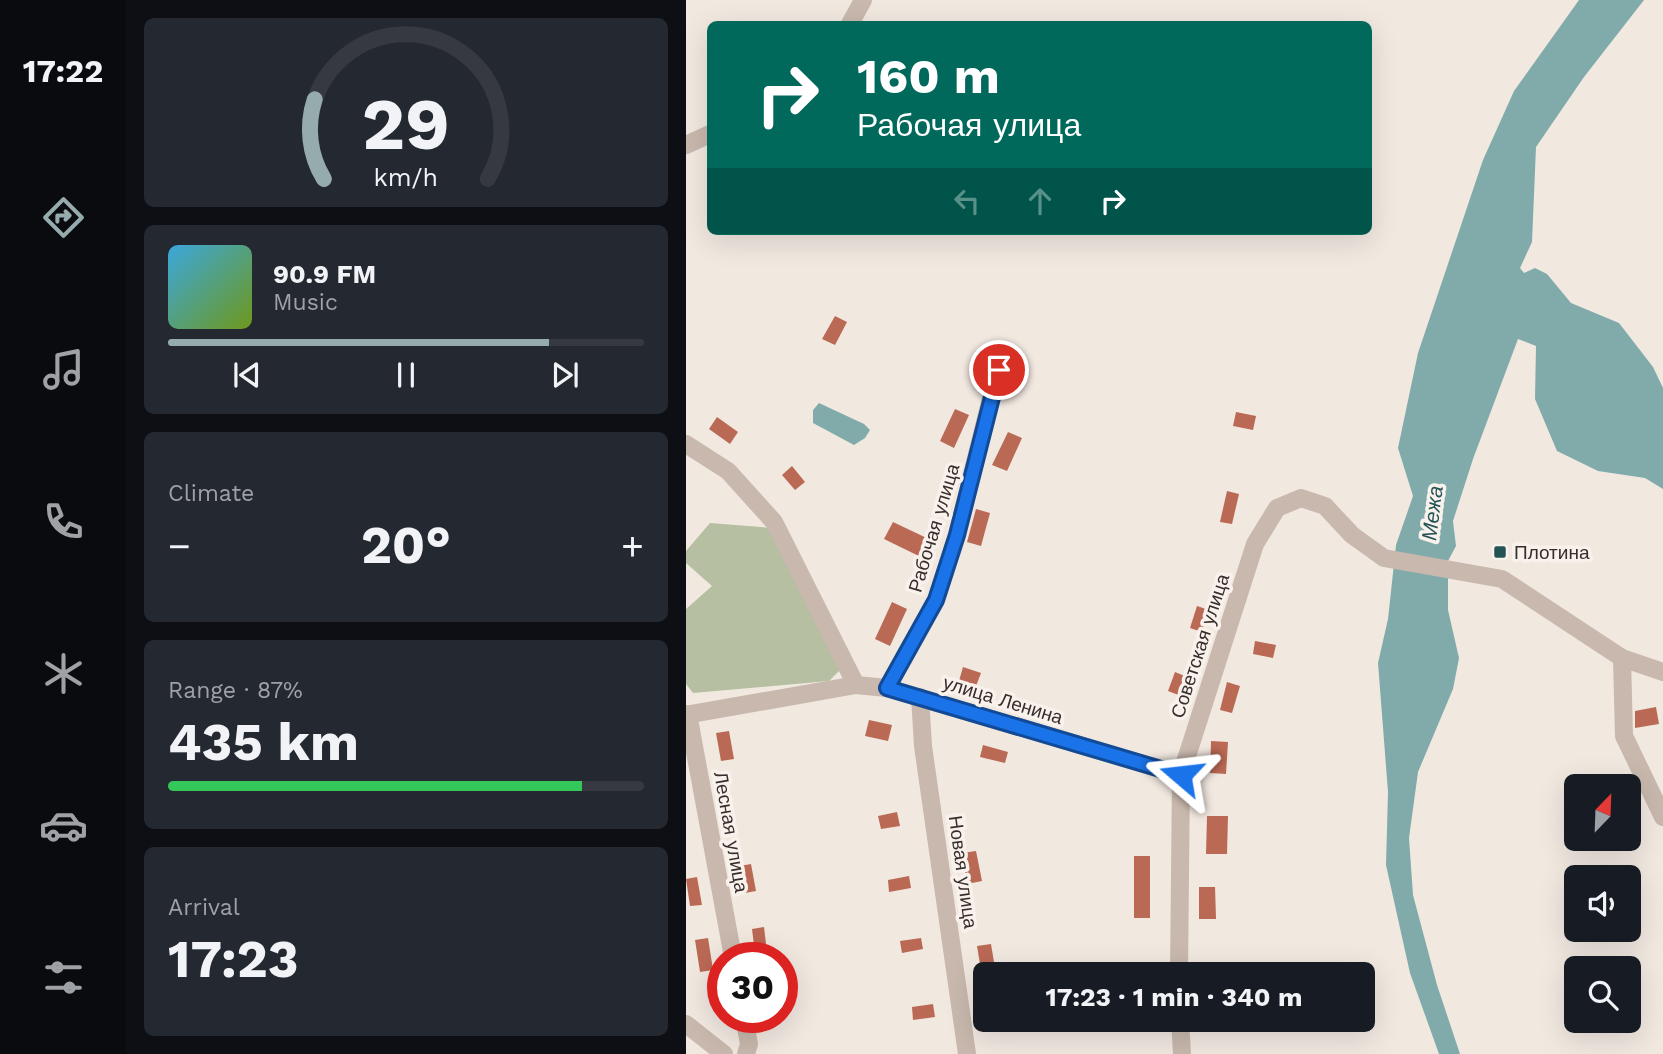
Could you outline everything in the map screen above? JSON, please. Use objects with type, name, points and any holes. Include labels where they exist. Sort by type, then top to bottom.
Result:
[{"type":"street","points":[[852,21],[863,0]]},
{"type":"street","points":[[686,145],[707,135]]},
{"type":"street","name":"Рабочая улица","points":[[887,688],[936,600],[957,535],[999,370]]},
{"type":"street","points":[[686,444],[728,471],[774,522],[856,685]]},
{"type":"street","name":"Советская улица","points":[[1179,962],[1181,775],[1255,544],[1277,508],[1301,498],[1325,506],[1352,535],[1384,558],[1502,579],[1622,658]]},
{"type":"street","points":[[1663,672],[1622,658],[1624,736],[1663,817]]},
{"type":"street","name":"улица Ленина","points":[[687,714],[856,685],[887,688],[1181,775]]},
{"type":"street","name":"Новая улица","points":[[920,696],[923,746],[967,1054]]},
{"type":"street","name":"Лесная улица","points":[[687,714],[730,942]]},
{"type":"street","points":[[686,1024],[724,1054]]},
{"type":"street","points":[[1181,1032],[1182,1054]]},
{"type":"street","points":[[746,1054],[749,1044],[747,1033]]},
{"type":"green space","points":[[710,523],[772,528],[840,670],[829,681],[693,693],[686,684],[686,609],[712,586],[686,563],[686,551]]},
{"type":"water","name":"Межа","points":[[1579,0],[1644,0],[1584,77],[1536,147],[1532,242],[1520,268],[1524,273],[1535,268],[1547,274],[1571,303],[1619,323],[1653,367],[1663,388],[1663,489],[1645,478],[1598,471],[1557,451],[1535,399],[1536,346],[1518,339],[1453,521],[1456,546],[1448,561],[1448,610],[1459,658],[1453,689],[1418,772],[1409,838],[1413,895],[1437,985],[1460,1054],[1439,1054],[1410,973],[1386,865],[1388,792],[1378,663],[1388,619],[1396,545],[1413,496],[1398,448],[1418,353],[1483,160],[1514,91]]},
{"type":"water","points":[[819,403],[864,424],[870,430],[865,438],[854,445],[813,423],[813,410]]},
{"type":"building","points":[[835,316],[847,322],[835,345],[822,339]]},
{"type":"building","points":[[955,409],[969,415],[954,448],[940,441]]},
{"type":"building","points":[[1236,412],[1256,416],[1253,430],[1233,426]]},
{"type":"building","points":[[717,417],[738,432],[730,444],[709,429]]},
{"type":"building","points":[[1008,432],[1022,438],[1007,471],[992,465]]},
{"type":"building","points":[[792,466],[805,482],[795,490],[782,475]]},
{"type":"building","points":[[1227,491],[1239,494],[1232,524],[1220,522]]},
{"type":"building","points":[[976,509],[990,513],[981,546],[967,542]]},
{"type":"building","points":[[893,522],[933,541],[925,559],[884,539]]},
{"type":"building","points":[[892,602],[907,609],[890,646],[875,639]]},
{"type":"building","points":[[1197,606],[1209,610],[1202,632],[1190,628]]},
{"type":"building","points":[[1255,641],[1276,645],[1273,658],[1253,654]]},
{"type":"building","points":[[963,667],[981,673],[976,686],[959,681]]},
{"type":"building","points":[[1175,672],[1187,677],[1181,696],[1168,691]]},
{"type":"building","points":[[1227,682],[1240,686],[1232,713],[1220,710]]},
{"type":"building","points":[[1656,707],[1659,724],[1635,728],[1635,711]]},
{"type":"building","points":[[869,720],[892,725],[888,741],[865,736]]},
{"type":"building","points":[[729,731],[734,759],[721,761],[716,733]]},
{"type":"building","points":[[1211,741],[1228,742],[1226,774],[1210,773]]},
{"type":"building","points":[[983,745],[1008,752],[1005,763],[980,757]]},
{"type":"building","points":[[897,812],[900,826],[881,829],[878,816]]},
{"type":"building","points":[[1207,816],[1228,816],[1227,854],[1206,854]]},
{"type":"building","points":[[976,851],[982,881],[967,884],[962,853]]},
{"type":"building","points":[[1134,856],[1150,856],[1150,918],[1134,918]]},
{"type":"building","points":[[751,864],[756,891],[745,893],[740,866]]},
{"type":"building","points":[[909,876],[911,888],[889,892],[888,880]]},
{"type":"building","points":[[697,877],[702,905],[690,906],[686,879]]},
{"type":"building","points":[[1199,887],[1215,887],[1216,919],[1199,919]]},
{"type":"building","points":[[764,927],[766,942],[754,942],[752,929]]},
{"type":"building","points":[[708,938],[707,971],[700,972],[695,940]]},
{"type":"building","points":[[921,938],[923,949],[902,953],[900,941]]},
{"type":"building","points":[[991,944],[994,962],[980,962],[977,946]]},
{"type":"building","points":[[933,1004],[935,1017],[913,1020],[912,1007]]},
{"type":"place","name":"Плотина","points":[[1500,552]]},
{"type":"route","points":[[999,370],[957,535],[936,600],[887,688],[1181,775]]}]
